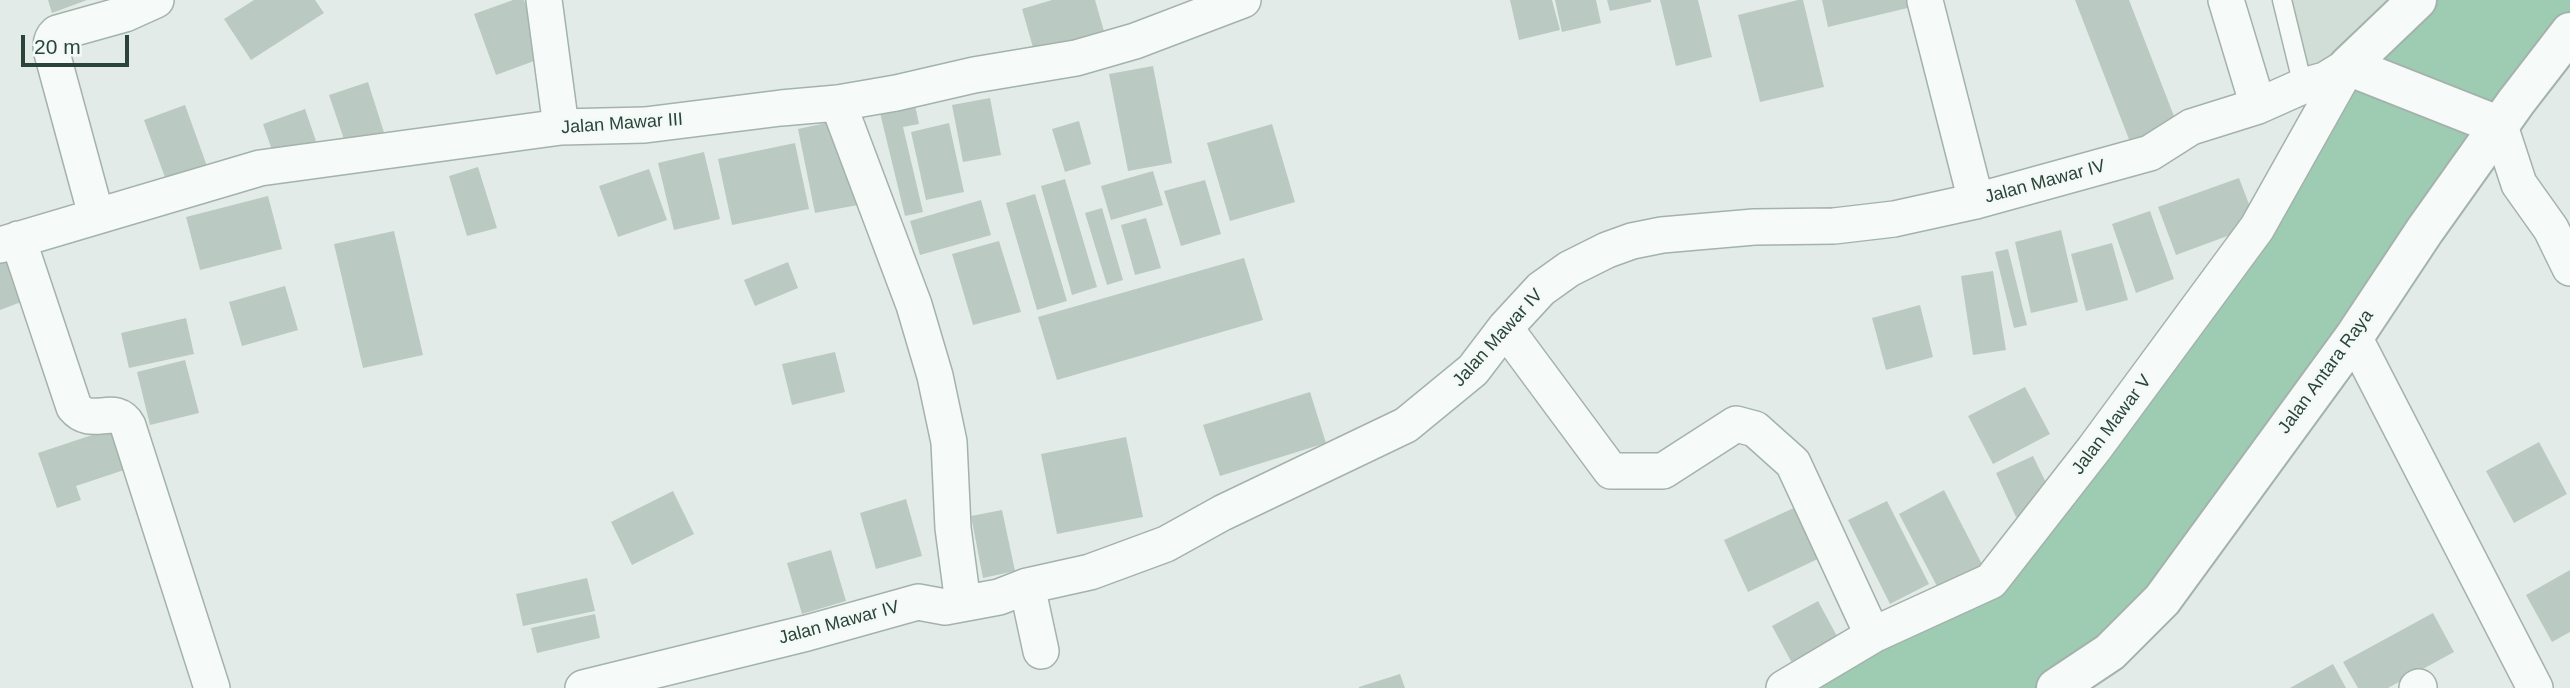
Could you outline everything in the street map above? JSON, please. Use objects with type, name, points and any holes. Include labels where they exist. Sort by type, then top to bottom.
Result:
[{"type":"street","points":[[96,215],[55,64],[51,37],[125,14],[156,0]]},
{"type":"street","points":[[544,0],[561,127]]},
{"type":"street","name":"Jalan Mawar III","points":[[9,242],[260,168],[561,127],[645,125],[838,103],[974,75],[1076,58],[1135,41],[1243,0]]},
{"type":"street","points":[[2226,0],[2258,106]]},
{"type":"street","points":[[2417,0],[2348,66],[2500,126],[2519,184],[2561,223],[2570,268]]},
{"type":"street","points":[[1925,1],[1976,201]]},
{"type":"street","name":"Jalan Antara Raya","points":[[2056,688],[2110,652],[2162,600],[2354,337],[2425,230],[2570,32]]},
{"type":"street","name":"Jalan Mawar IV","points":[[583,688],[807,633],[918,601],[945,607],[999,597],[1027,586],[1090,572],[1166,544],[1222,513],[1406,425],[1473,370],[1505,328],[1541,289],[1569,269],[1632,241],[1662,235],[1754,227],[1846,225],[1894,219],[1976,201],[2150,153],[2191,127],[2258,106],[2303,86],[2325,80],[2348,66]]},
{"type":"street","name":"Jalan Mawar V","points":[[1784,688],[1875,635],[1991,581],[2094,449],[2258,228],[2348,66]]},
{"type":"street","points":[[838,103],[915,305],[935,376],[949,442],[953,528],[963,603]]},
{"type":"street","points":[[9,242],[74,407],[87,417],[118,415],[124,418],[128,426],[212,688]]},
{"type":"street","points":[[1505,328],[1611,471],[1663,471],[1737,424],[1755,429],[1793,463],[1875,635]]},
{"type":"street","points":[[2354,337],[2535,688]]},
{"type":"street","points":[[1027,586],[1041,651]]},
{"type":"lane","points":[[2282,0],[2303,86]]},
{"type":"shaded area","points":[[2282,0],[2396,0],[2303,86]]},
{"type":"shaded area","points":[[2417,0],[2570,0],[2570,28],[2162,600],[2053,688],[1784,688],[1991,581],[2348,66]]},
{"type":"building","points":[[48,0],[87,0],[52,13]]},
{"type":"building","points":[[254,0],[315,0],[324,13],[251,60],[224,19]]},
{"type":"building","points":[[513,0],[524,0],[545,57],[496,75],[474,14]]},
{"type":"building","points":[[1052,0],[1095,0],[1106,38],[1036,58],[1022,9]]},
{"type":"building","points":[[1510,0],[1552,0],[1560,30],[1519,40]]},
{"type":"building","points":[[1555,0],[1596,0],[1601,23],[1562,32]]},
{"type":"building","points":[[1607,0],[1651,0],[1651,2],[1610,11]]},
{"type":"building","points":[[1660,0],[1698,0],[1712,57],[1676,66]]},
{"type":"building","points":[[1803,0],[1824,87],[1760,102],[1738,15]]},
{"type":"building","points":[[1822,0],[1915,0],[1916,6],[1828,27]]},
{"type":"building","points":[[2075,0],[2129,0],[2179,129],[2132,147]]},
{"type":"building","points":[[1153,66],[1172,163],[1128,171],[1109,74]]},
{"type":"building","points":[[368,82],[388,145],[350,157],[329,95]]},
{"type":"building","points":[[990,98],[1001,155],[963,162],[952,105]]},
{"type":"building","points":[[185,105],[207,166],[166,180],[144,120]]},
{"type":"building","points":[[915,105],[919,124],[903,127],[923,212],[905,216],[880,113]]},
{"type":"building","points":[[305,109],[316,141],[274,156],[263,124]]},
{"type":"building","points":[[840,120],[858,205],[815,213],[798,129]]},
{"type":"building","points":[[1079,121],[1091,164],[1065,172],[1052,129]]},
{"type":"building","points":[[949,123],[964,192],[926,200],[911,132]]},
{"type":"building","points":[[1272,124],[1295,202],[1230,221],[1207,143]]},
{"type":"building","points":[[795,143],[809,209],[732,225],[718,159]]},
{"type":"building","points":[[704,152],[720,219],[674,230],[658,163]]},
{"type":"building","points":[[478,167],[497,228],[467,236],[449,176]]},
{"type":"building","points":[[649,169],[667,220],[618,237],[599,186]]},
{"type":"building","points":[[1153,171],[1163,205],[1111,220],[1101,186]]},
{"type":"building","points":[[2239,178],[2257,225],[2176,255],[2158,207]]},
{"type":"building","points":[[1065,179],[1097,287],[1072,295],[1041,186]]},
{"type":"building","points":[[1205,180],[1221,234],[1181,246],[1164,191]]},
{"type":"building","points":[[1035,194],[1067,301],[1037,310],[1006,203]]},
{"type":"building","points":[[268,196],[282,249],[200,270],[186,217]]},
{"type":"building","points":[[981,200],[991,235],[920,255],[910,221]]},
{"type":"building","points":[[1102,208],[1123,280],[1107,285],[1085,213]]},
{"type":"building","points":[[2150,211],[2174,279],[2136,293],[2112,224]]},
{"type":"building","points":[[1146,218],[1161,268],[1135,275],[1121,225]]},
{"type":"building","points":[[2061,230],[2078,302],[2031,313],[2015,242]]},
{"type":"building","points":[[394,231],[423,355],[363,368],[334,244]]},
{"type":"building","points":[[999,241],[1021,312],[973,325],[952,254]]},
{"type":"building","points":[[2112,243],[2128,300],[2086,311],[2071,254]]},
{"type":"building","points":[[2008,249],[2027,325],[2014,328],[1995,252]]},
{"type":"building","points":[[16,257],[32,298],[0,310],[0,263]]},
{"type":"building","points":[[1244,258],[1263,320],[1057,380],[1038,317]]},
{"type":"building","points":[[788,262],[798,288],[755,306],[744,280]]},
{"type":"building","points":[[1993,271],[2006,350],[1973,355],[1961,276]]},
{"type":"building","points":[[285,286],[298,330],[242,346],[229,302]]},
{"type":"building","points":[[1920,305],[1933,357],[1886,370],[1872,318]]},
{"type":"building","points":[[186,318],[194,354],[129,368],[121,333]]},
{"type":"building","points":[[835,352],[845,392],[792,405],[782,364]]},
{"type":"building","points":[[185,360],[199,413],[150,425],[137,372]]},
{"type":"building","points":[[2025,387],[2050,434],[1993,464],[1968,416]]},
{"type":"building","points":[[1310,392],[1326,443],[1220,476],[1203,425]]},
{"type":"building","points":[[110,429],[124,470],[76,486],[81,500],[57,508],[38,453]]},
{"type":"building","points":[[1126,437],[1143,517],[1057,534],[1041,454]]},
{"type":"building","points":[[2539,442],[2567,494],[2514,523],[2486,471]]},
{"type":"building","points":[[2033,456],[2054,499],[2016,517],[1996,473]]},
{"type":"building","points":[[1944,490],[1983,566],[1938,588],[1899,514]]},
{"type":"building","points":[[673,491],[694,534],[632,565],[611,522]]},
{"type":"building","points":[[906,499],[922,556],[876,569],[860,513]]},
{"type":"building","points":[[1887,501],[1929,584],[1890,604],[1848,520]]},
{"type":"building","points":[[1798,506],[1822,557],[1748,592],[1724,540]]},
{"type":"building","points":[[1002,510],[1015,571],[983,578],[971,516]]},
{"type":"building","points":[[831,550],[846,601],[802,614],[787,563]]},
{"type":"building","points":[[2570,570],[2570,632],[2552,642],[2526,595]]},
{"type":"building","points":[[587,578],[595,611],[523,626],[516,594]]},
{"type":"building","points":[[1818,601],[1845,651],[1799,676],[1772,626]]},
{"type":"building","points":[[2433,613],[2454,652],[2388,688],[2358,688],[2343,662]]},
{"type":"building","points":[[595,614],[600,638],[537,653],[531,628]]},
{"type":"building","points":[[2333,664],[2346,688],[2290,688]]},
{"type":"building","points":[[1400,674],[1405,688],[1359,688],[1359,687]]}]
